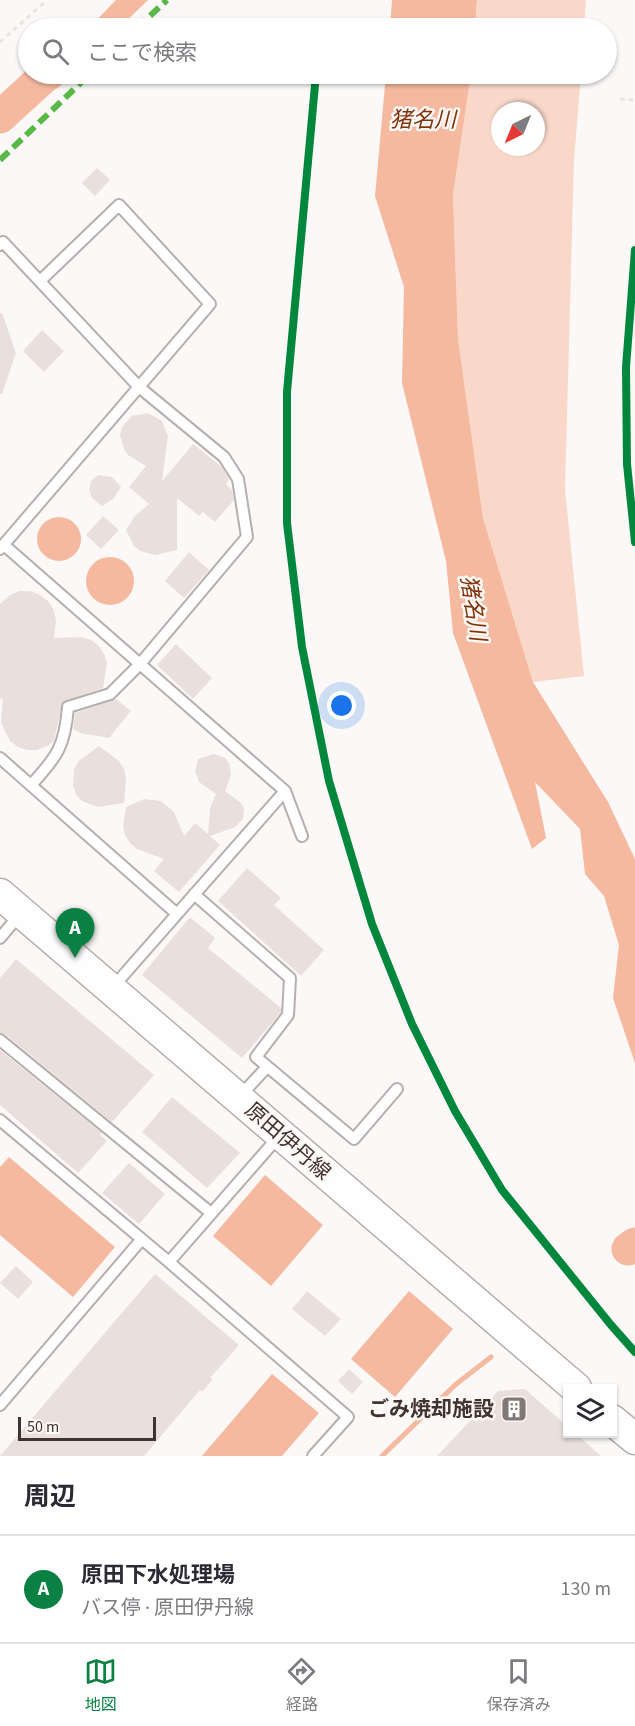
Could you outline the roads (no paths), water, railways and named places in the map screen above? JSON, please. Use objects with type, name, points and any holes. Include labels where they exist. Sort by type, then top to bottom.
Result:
[{"type":"street","name":"原田伊丹線","points":[[11,903],[570,1384]]},
{"type":"street","points":[[617,1424],[635,1439]]},
{"type":"lane","points":[[40,281],[119,205],[210,304],[2,547],[285,791],[302,836]]},
{"type":"lane","points":[[0,245],[3,242],[139,387],[224,457],[238,479],[247,537],[140,664],[110,694],[68,707],[67,726],[60,749],[31,785]]},
{"type":"lane","points":[[0,758],[177,914]]},
{"type":"lane","points":[[111,989],[285,791]]},
{"type":"lane","points":[[194,894],[290,978],[288,1015],[256,1057],[354,1139],[397,1089]]},
{"type":"lane","points":[[0,938],[11,903]]},
{"type":"lane","points":[[0,1041],[212,1213]]},
{"type":"lane","points":[[238,1099],[267,1067]]},
{"type":"lane","points":[[0,1119],[141,1240],[170,1262],[348,1417],[313,1456]]},
{"type":"lane","points":[[170,1262],[280,1134]]},
{"type":"lane","points":[[0,1405],[141,1240]]},
{"type":"water","points":[[116,0],[148,0],[129,18],[99,18]]},
{"type":"water","points":[[392,0],[477,0],[476,18],[391,18]]},
{"type":"water","points":[[38,84],[62,84],[59,87],[4,120]]},
{"type":"water","name":"猪名川","points":[[385,84],[470,84],[453,195],[458,339],[483,518],[533,682],[608,802],[635,859],[635,1063],[613,998],[619,945],[604,896],[585,874],[580,829],[535,782],[546,838],[532,849],[453,633],[446,561],[402,383],[404,287],[375,196]]},
{"type":"water","points":[[59,517],[67,518],[75,523],[80,531],[80,547],[75,555],[67,560],[59,561],[51,560],[43,555],[38,547],[37,539],[38,531],[43,523],[51,518]]},
{"type":"water","points":[[110,557],[127,564],[134,581],[127,598],[110,605],[93,598],[86,581],[93,564]]},
{"type":"water","points":[[9,1157],[115,1247],[73,1297],[0,1235],[0,1167]]},
{"type":"water","points":[[265,1175],[323,1225],[271,1286],[213,1236]]},
{"type":"water","points":[[409,1291],[453,1329],[395,1397],[351,1359]]},
{"type":"water","points":[[272,1374],[319,1413],[282,1456],[202,1456]]},
{"type":"waterway","points":[[0,117],[36,84]]},
{"type":"waterway","points":[[628,1249],[635,1244]]},
{"type":"waterway","points":[[382,1456],[455,1385],[491,1357]]},
{"type":"place","name":"原田下水処理場","points":[[75,958]]},
{"type":"place","name":"ごみ焼却施設","points":[[514,1409]]}]
